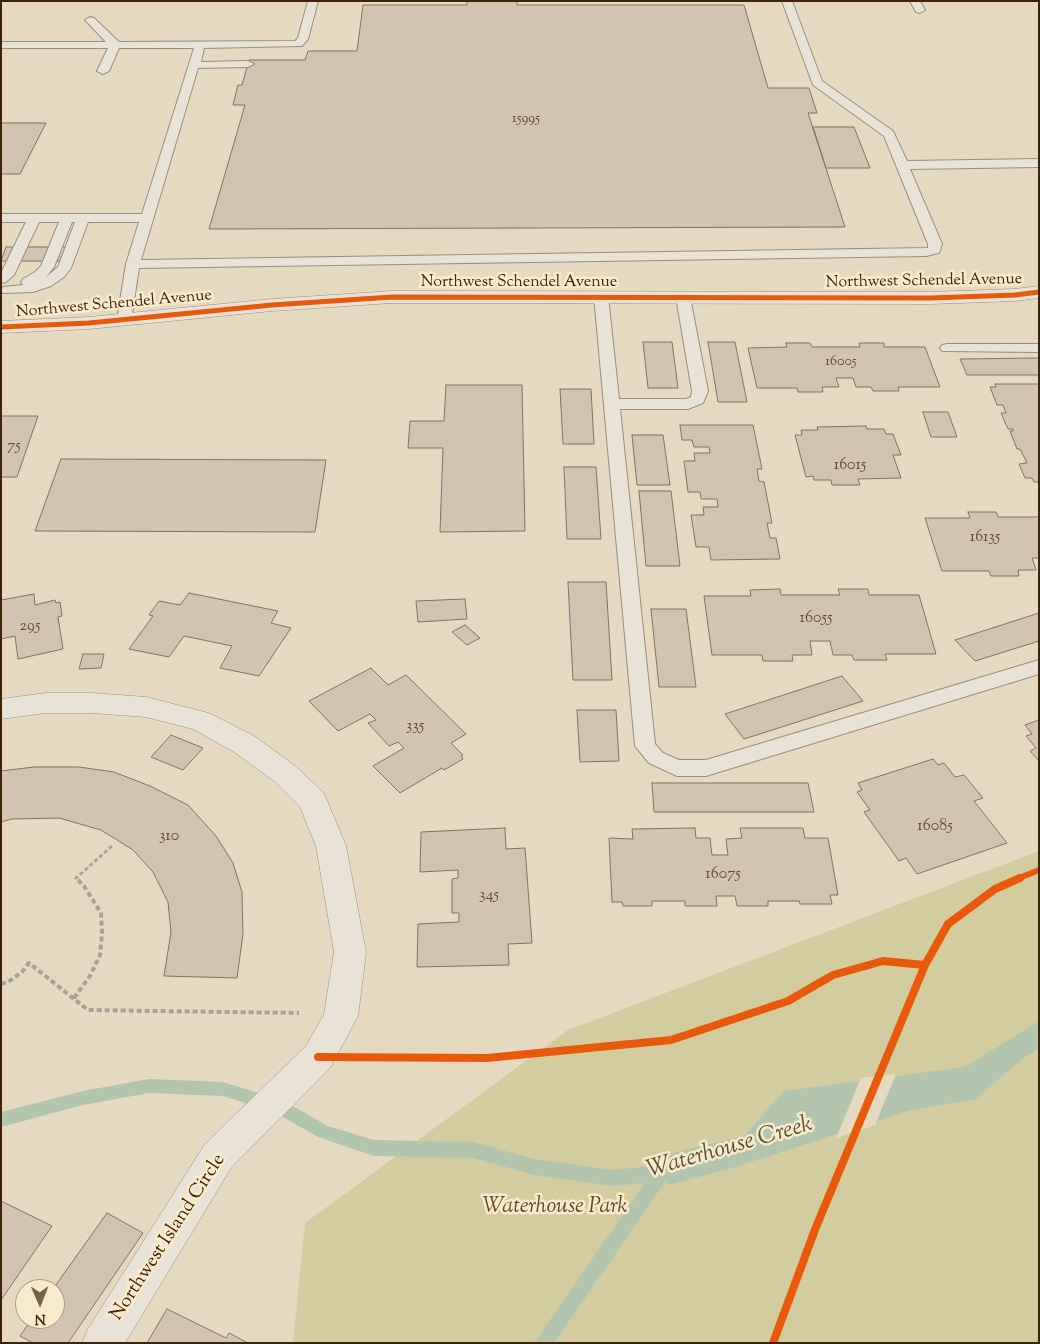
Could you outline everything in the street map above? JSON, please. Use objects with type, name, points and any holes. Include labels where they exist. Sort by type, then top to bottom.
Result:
[{"type":"street","name":"Northwest Schendel Avenue","points":[[1,327],[124,320],[272,305],[392,297],[930,298],[1014,296],[1039,292]]},
{"type":"street","name":"Northwest Island Circle","points":[[1,709],[46,703],[92,703],[146,707],[201,721],[244,744],[284,773],[313,800],[331,846],[350,952],[341,1016],[318,1056],[218,1156],[102,1343]]},
{"type":"lane","points":[[291,57],[298,44],[303,40],[313,1]]},
{"type":"lane","points":[[133,264],[926,252],[934,250],[935,244],[889,134],[817,83],[787,1]]},
{"type":"lane","points":[[90,20],[115,44]]},
{"type":"lane","points":[[103,71],[115,44]]},
{"type":"lane","points":[[1,45],[298,44]]},
{"type":"lane","points":[[124,320],[133,264],[200,45]]},
{"type":"lane","points":[[194,65],[248,64]]},
{"type":"lane","points":[[902,165],[1039,163]]},
{"type":"lane","points":[[1,218],[147,218]]},
{"type":"lane","points":[[3,287],[34,218]]},
{"type":"lane","points":[[3,287],[40,275],[47,267],[67,218]]},
{"type":"lane","points":[[3,287],[28,289],[46,283],[59,274],[64,268],[83,218]]},
{"type":"lane","points":[[601,296],[645,746],[656,758],[677,768],[706,768],[1039,667]]},
{"type":"lane","points":[[611,404],[688,404],[698,400],[700,390],[683,297]]},
{"type":"lane","points":[[947,348],[1039,348]]},
{"type":"path","points":[[74,998],[90,976],[100,955],[102,933],[100,914],[84,886],[75,879],[113,845]]},
{"type":"path","points":[[1,984],[8,982],[22,972],[29,963],[88,1010],[252,1011],[341,1016]]},
{"type":"green space","name":"Waterhouse Park","points":[[1039,851],[1039,1343],[293,1343],[305,1223],[568,1030]]},
{"type":"water","points":[[1039,1021],[1039,1049],[1022,1059],[976,1099],[908,1111],[732,1168],[669,1185],[651,1158],[744,1136],[784,1091],[965,1067]]},
{"type":"pier","points":[[896,1074],[875,1125],[836,1138],[861,1078]]},
{"type":"building","points":[[467,1],[517,1],[517,5],[744,5],[768,88],[809,88],[817,113],[808,113],[845,227],[209,229],[245,105],[233,105],[238,85],[242,85],[249,60],[305,60],[308,51],[357,51],[363,5],[467,5]]},
{"type":"building","points":[[1,123],[46,123],[20,174],[1,174]]},
{"type":"building","points":[[813,127],[854,127],[870,168],[826,168]]},
{"type":"building","points":[[6,247],[77,247],[71,261],[1,261]]},
{"type":"building","points":[[643,342],[672,342],[678,388],[648,388]]},
{"type":"building","points":[[708,342],[735,342],[747,402],[718,402]]},
{"type":"building","points":[[786,343],[810,343],[812,347],[860,347],[859,343],[884,343],[884,347],[925,347],[940,387],[898,387],[899,391],[873,391],[871,387],[856,387],[853,378],[836,378],[839,387],[822,387],[823,392],[798,392],[797,388],[757,388],[748,348],[787,347]]},
{"type":"building","points":[[1039,358],[1039,375],[967,375],[960,359]]},
{"type":"building","points":[[995,384],[1039,384],[1039,482],[1034,482],[1032,478],[1025,478],[1019,464],[1027,463],[1020,449],[1017,449],[1010,431],[1013,431],[1013,429],[1008,429],[1001,413],[1006,413],[1003,405],[997,405],[990,387],[996,387]]},
{"type":"building","points":[[446,385],[522,385],[525,531],[440,532],[443,448],[408,448],[410,421],[444,421]]},
{"type":"building","points":[[560,389],[591,389],[594,444],[563,444]]},
{"type":"building","points":[[923,412],[948,412],[957,437],[931,437]]},
{"type":"building","points":[[1,416],[38,416],[17,477],[1,477]]},
{"type":"building","points":[[680,425],[753,425],[762,469],[757,469],[759,481],[764,482],[772,523],[767,523],[770,538],[776,538],[780,559],[711,560],[709,547],[696,547],[691,515],[704,515],[703,507],[718,507],[717,499],[701,499],[700,492],[688,492],[684,461],[695,461],[694,453],[710,453],[709,447],[694,447],[692,440],[682,440]]},
{"type":"building","points":[[866,426],[867,429],[884,429],[886,434],[893,434],[901,455],[893,455],[901,478],[858,479],[860,485],[832,485],[831,480],[814,480],[813,476],[806,477],[795,435],[802,435],[801,430],[818,430],[817,427]]},
{"type":"building","points":[[632,435],[663,435],[670,485],[637,485]]},
{"type":"building","points":[[61,459],[326,460],[315,532],[35,531]]},
{"type":"building","points":[[564,467],[596,467],[601,539],[567,539]]},
{"type":"building","points":[[639,491],[671,491],[680,566],[646,566]]},
{"type":"building","points":[[968,512],[996,512],[998,517],[1039,517],[1039,558],[1032,558],[1036,570],[1018,570],[1019,576],[991,576],[989,571],[942,571],[925,518],[970,518]]},
{"type":"building","points":[[568,582],[606,582],[612,680],[573,680]]},
{"type":"building","points":[[780,589],[781,595],[840,595],[838,589],[868,589],[869,595],[919,595],[936,654],[885,654],[887,660],[854,660],[852,655],[833,655],[830,641],[810,641],[812,655],[792,655],[793,661],[763,661],[762,655],[712,655],[704,596],[751,596],[750,590]]},
{"type":"building","points":[[189,593],[278,611],[271,623],[291,628],[259,676],[220,668],[232,646],[184,636],[169,657],[129,649],[153,616],[149,615],[159,601],[180,605]]},
{"type":"building","points":[[34,594],[35,605],[55,600],[56,603],[60,602],[62,616],[58,617],[63,649],[18,659],[15,636],[1,639],[1,600]]},
{"type":"building","points":[[465,599],[467,619],[418,622],[416,601]]},
{"type":"building","points":[[651,609],[686,609],[696,687],[659,687]]},
{"type":"building","points":[[1039,613],[1039,641],[975,661],[955,640]]},
{"type":"building","points":[[465,625],[480,638],[467,645],[452,632]]},
{"type":"building","points":[[83,654],[104,654],[101,668],[79,669]]},
{"type":"building","points":[[371,668],[388,685],[406,675],[466,734],[451,743],[463,755],[461,756],[463,759],[444,770],[442,768],[400,793],[373,766],[404,748],[398,742],[389,746],[368,723],[376,720],[370,714],[338,731],[309,701]]},
{"type":"building","points":[[842,676],[863,701],[744,739],[725,714]]},
{"type":"building","points":[[577,710],[616,710],[619,761],[580,762]]},
{"type":"building","points":[[1039,720],[1039,761],[1030,751],[1036,748],[1026,736],[1032,734],[1025,725]]},
{"type":"building","points":[[171,735],[203,748],[183,770],[151,757]]},
{"type":"building","points":[[933,759],[938,765],[944,763],[955,777],[964,775],[983,798],[974,801],[1007,843],[917,874],[906,858],[899,861],[864,812],[870,810],[857,792],[862,790],[858,783]]},
{"type":"building","points":[[34,767],[79,767],[114,772],[150,786],[188,805],[216,836],[233,863],[242,892],[243,934],[237,978],[164,976],[171,932],[168,902],[153,872],[133,850],[101,830],[59,818],[12,819],[1,822],[1,771]]},
{"type":"building","points":[[652,783],[808,783],[814,812],[654,812]]},
{"type":"building","points":[[505,828],[506,849],[525,848],[532,943],[508,944],[509,965],[417,967],[418,924],[459,922],[459,913],[452,913],[452,879],[458,878],[458,870],[420,872],[421,832]]},
{"type":"building","points":[[695,828],[696,838],[710,838],[712,855],[728,855],[726,839],[742,838],[740,828],[803,828],[805,838],[828,838],[838,895],[830,895],[832,904],[768,901],[768,906],[737,906],[735,896],[716,896],[717,906],[685,906],[685,901],[652,901],[652,906],[623,906],[622,902],[612,902],[609,838],[633,839],[632,829]]},
{"type":"building","points":[[1,1201],[52,1226],[1,1300]]},
{"type":"building","points":[[107,1213],[143,1233],[68,1343],[33,1343],[20,1336],[25,1329],[65,1329],[65,1279],[60,1279]]},
{"type":"building","points":[[167,1309],[226,1338],[229,1333],[248,1343],[147,1343]]},
{"type":"waterway","name":"Waterhouse Creek","points":[[1,1120],[83,1098],[149,1086],[223,1089],[278,1106],[324,1132],[374,1148],[474,1150],[534,1167],[613,1178],[662,1173]]},
{"type":"waterway","name":"Waterhouse Creek","points":[[662,1173],[678,1168]]},
{"type":"waterway","points":[[543,1343],[662,1173]]},
{"type":"cycle path","points":[[1,327],[89,323],[272,305],[392,297],[930,298],[1015,295],[1039,292]]},
{"type":"cycle path","points":[[773,1343],[816,1227],[925,965],[948,924],[995,889],[1039,870]]},
{"type":"cycle path","points":[[318,1057],[487,1058],[671,1040],[788,1001],[833,975],[883,961],[925,965]]}]
